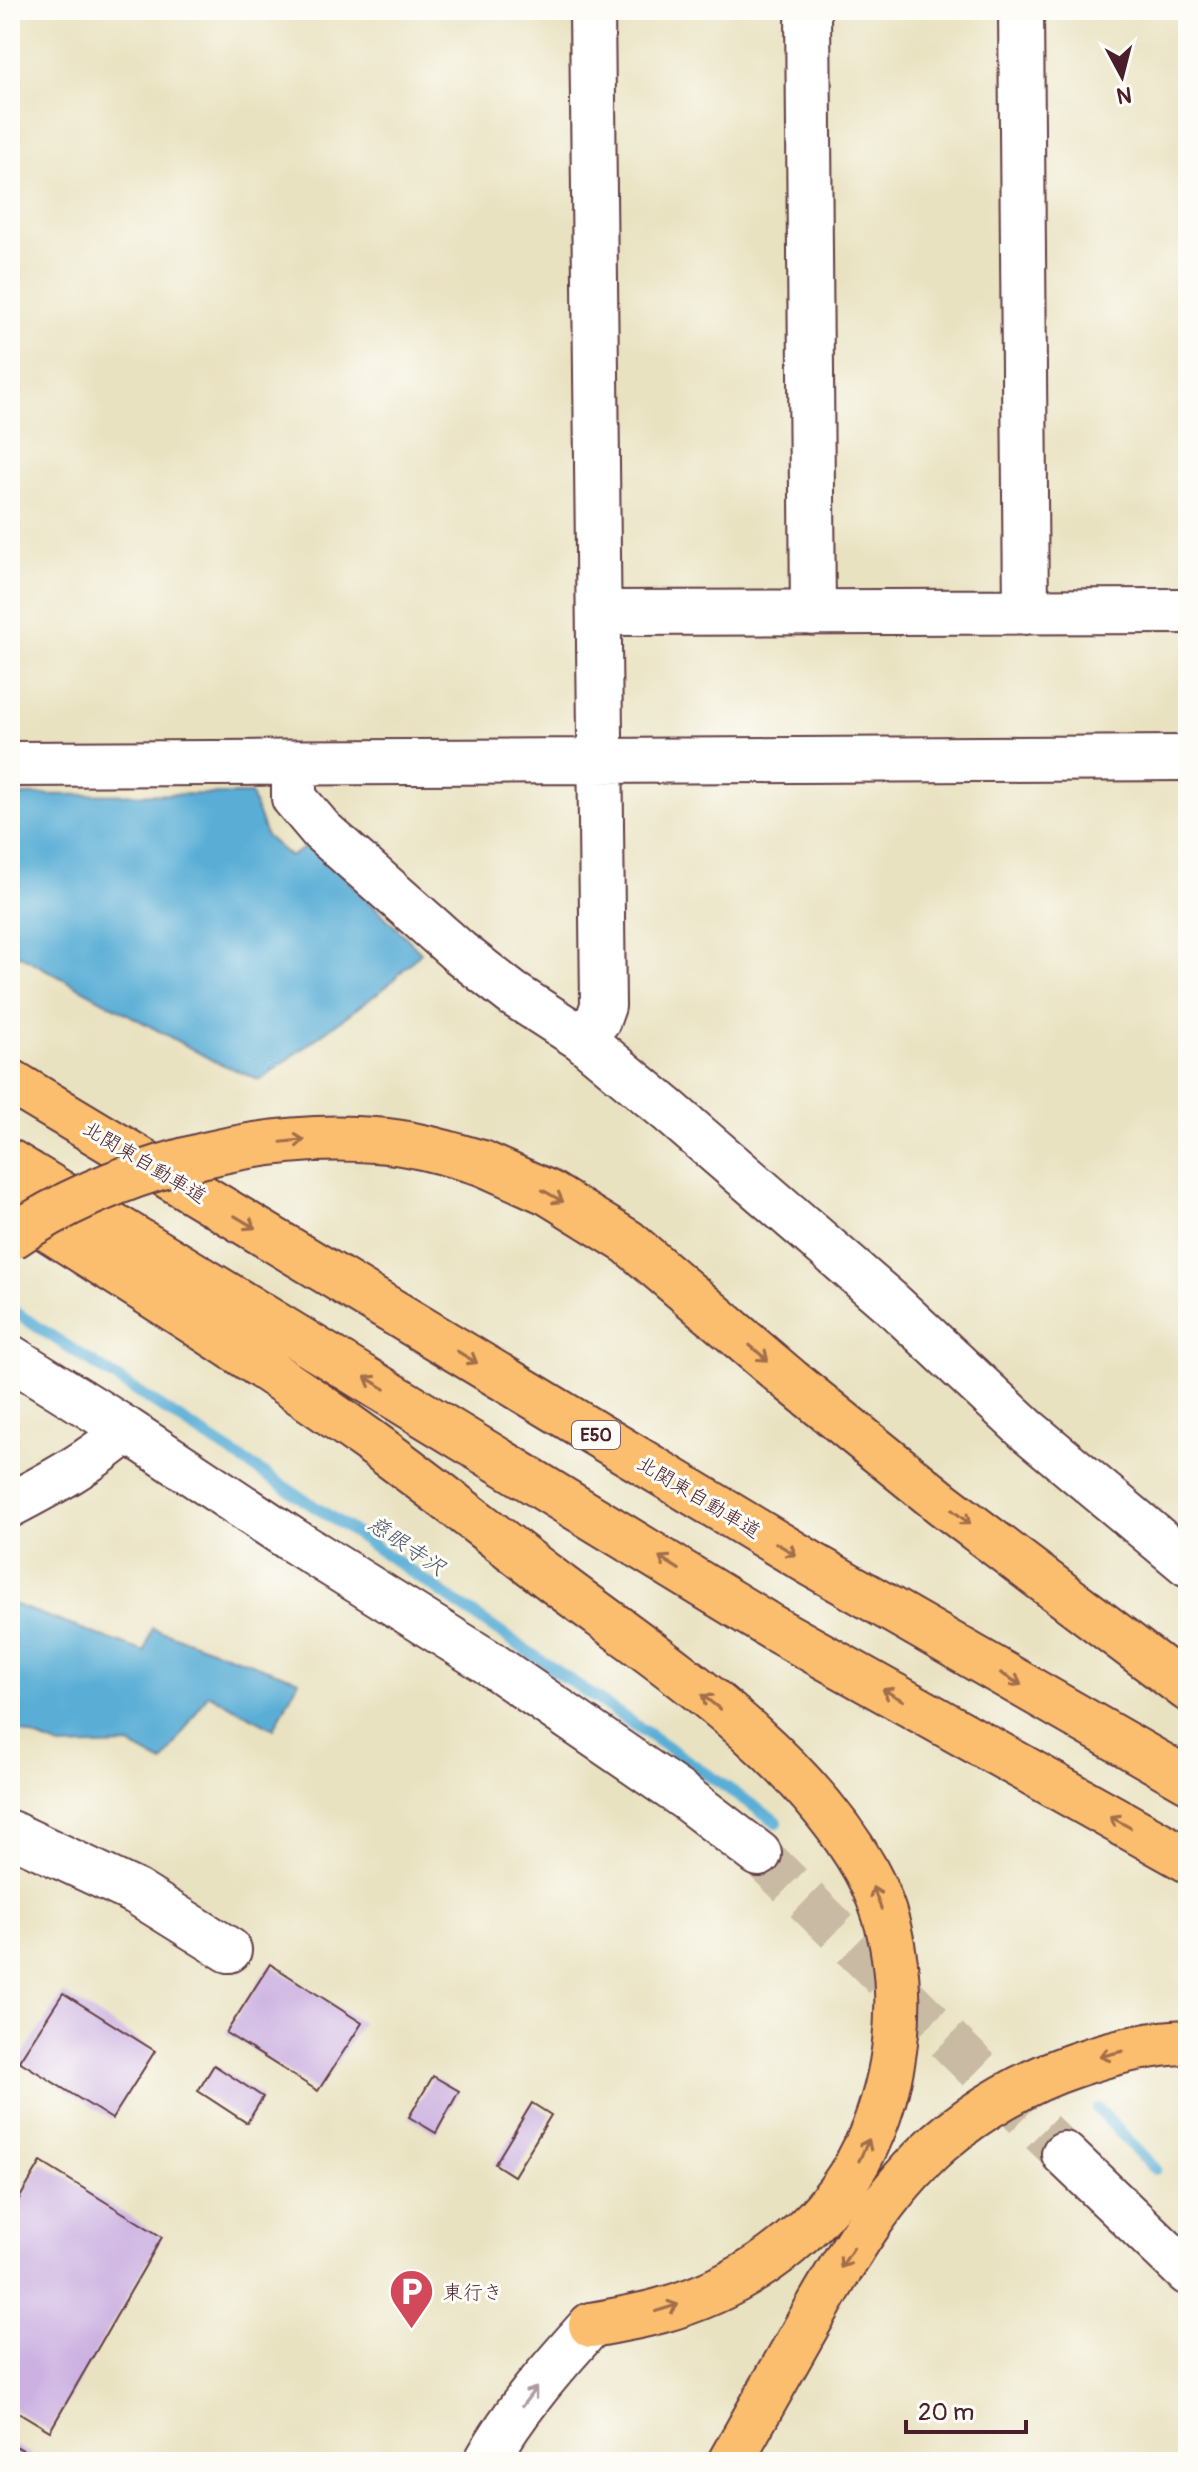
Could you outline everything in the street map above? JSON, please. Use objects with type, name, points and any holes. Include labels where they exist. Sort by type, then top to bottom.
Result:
[{"type":"highway","name":"北関東自動車道","points":[[10,1081],[810,1563],[1188,1780]]},
{"type":"highway","points":[[10,1238],[98,1190],[182,1161],[255,1145],[317,1139],[376,1140],[439,1150],[482,1163],[549,1193],[628,1242],[791,1381],[943,1504],[1188,1689]]},
{"type":"highway","points":[[10,1162],[773,1628],[1188,1860]]},
{"type":"highway","points":[[10,1205],[218,1338],[373,1443],[645,1650],[741,1725],[786,1768],[836,1826],[866,1871],[880,1904],[892,1948],[899,2017],[891,2073],[881,2109],[853,2174],[808,2228],[757,2269],[669,2308],[591,2325]]},
{"type":"highway","points":[[730,2462],[846,2257],[897,2189],[939,2143],[989,2107],[1044,2075],[1108,2053],[1165,2042],[1188,2042]]},
{"type":"street","points":[[581,1038],[598,1020],[603,1006],[592,10]]},
{"type":"street","points":[[808,10],[813,613]]},
{"type":"street","points":[[1021,10],[1026,612]]},
{"type":"street","points":[[599,613],[1188,611]]},
{"type":"street","points":[[10,764],[1188,758]]},
{"type":"street","points":[[294,764],[294,798],[322,831],[459,952],[513,994],[581,1038],[681,1121],[891,1303],[1027,1430],[1188,1564]]},
{"type":"street","points":[[10,1357],[488,1662],[686,1798],[759,1854]]},
{"type":"street","points":[[10,1505],[74,1471],[127,1430]]},
{"type":"street","points":[[10,1833],[136,1892],[229,1950]]},
{"type":"street","points":[[1064,2154],[1188,2273]]},
{"type":"street","points":[[486,2462],[500,2436],[545,2376],[591,2325]]},
{"type":"water","points":[[251,794],[266,836],[290,857],[310,844],[421,952],[387,986],[260,1080],[212,1060],[10,950],[10,795]]},
{"type":"water","points":[[10,1603],[145,1652],[152,1628],[299,1680],[274,1729],[208,1694],[163,1763],[130,1745],[60,1747],[10,1727]]},
{"type":"building","points":[[270,1964],[362,2023],[318,2091],[226,2033]]},
{"type":"building","points":[[63,1993],[155,2051],[112,2119],[19,2061]]},
{"type":"building","points":[[214,2065],[263,2097],[247,2123],[198,2091]]},
{"type":"building","points":[[433,2076],[459,2091],[436,2133],[409,2117]]},
{"type":"building","points":[[532,2103],[551,2115],[514,2176],[495,2164]]},
{"type":"building","points":[[41,2162],[162,2237],[50,2431],[10,2407],[10,2214]]},
{"type":"building","points":[[10,2443],[32,2455],[28,2462],[10,2462]]},
{"type":"waterway","name":"慈眼寺沢","points":[[10,1309],[343,1525],[777,1822]]},
{"type":"waterway","name":"慈眼寺沢","points":[[1098,2109],[1155,2169]]},
{"type":"tunnel","points":[[759,1854],[1064,2154]]},
{"type":"place","name":"東行き","points":[[412,2331]]}]
